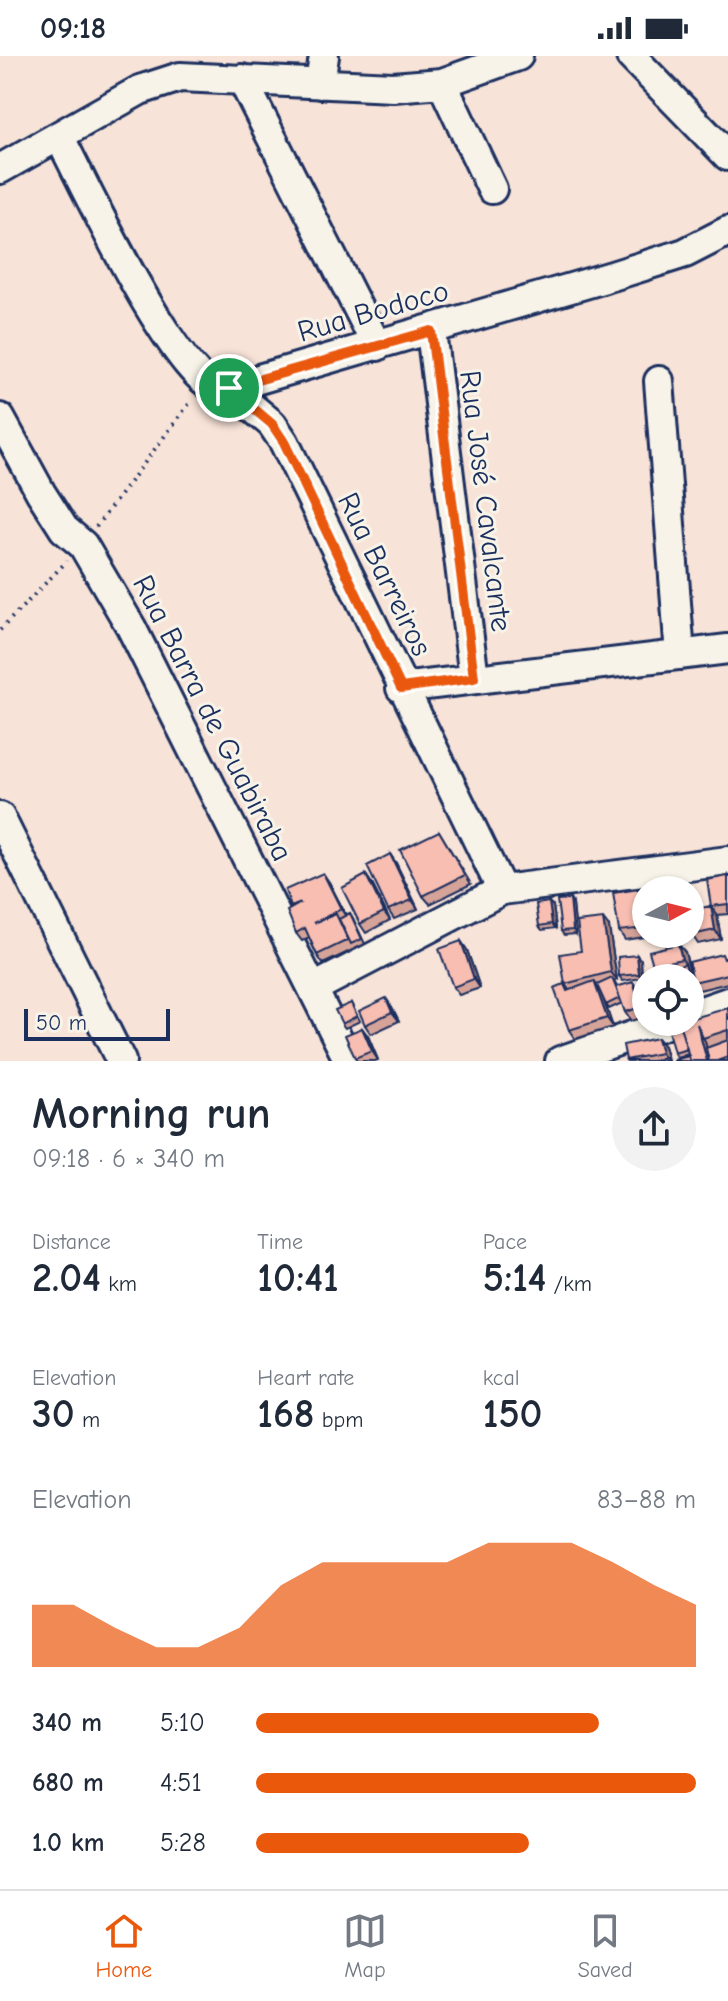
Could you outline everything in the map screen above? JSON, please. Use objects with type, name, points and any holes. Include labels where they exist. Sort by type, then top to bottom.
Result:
[{"type":"street","points":[[320,84],[324,56]]},
{"type":"street","points":[[0,169],[161,81],[199,76],[393,87],[442,83],[518,56]]},
{"type":"street","points":[[631,56],[728,156]]},
{"type":"street","points":[[242,79],[377,346]]},
{"type":"street","points":[[442,83],[492,189]]},
{"type":"street","name":"Rua Barreiros","points":[[59,136],[177,352],[272,424],[284,442],[401,688],[502,890]]},
{"type":"street","name":"Rua Bodoco","points":[[217,385],[431,331],[685,253],[728,231]]},
{"type":"street","name":"Rua José Cavalcante","points":[[431,331],[474,678]]},
{"type":"street","points":[[659,381],[680,655]]},
{"type":"street","name":"Rua Barra de Guabiraba","points":[[0,418],[64,529],[83,545],[131,627],[349,1061]]},
{"type":"street","points":[[401,688],[728,649]]},
{"type":"street","points":[[0,817],[121,1061]]},
{"type":"street","points":[[314,988],[502,890],[728,861]]},
{"type":"street","points":[[704,1010],[728,1002]]},
{"type":"street","points":[[560,1061],[619,1051],[646,1036]]},
{"type":"path","points":[[0,630],[83,545],[217,385]]},
{"type":"building","points":[[439,831],[465,875],[423,896],[400,850]]},
{"type":"building","points":[[390,854],[412,900],[388,910],[367,866]]},
{"type":"building","points":[[323,873],[341,909],[314,923],[336,914],[348,940],[317,955],[305,928],[296,933],[287,911],[301,903],[291,907],[285,890]]},
{"type":"building","points":[[366,875],[384,912],[360,924],[342,888]]},
{"type":"building","points":[[728,876],[728,904],[711,906],[707,880]]},
{"type":"building","points":[[632,890],[632,930],[619,931],[613,893]]},
{"type":"building","points":[[570,899],[573,930],[561,931],[557,900]]},
{"type":"building","points":[[549,902],[552,924],[539,926],[536,904]]},
{"type":"building","points":[[711,906],[715,930],[704,932],[704,907]]},
{"type":"building","points":[[350,913],[362,939],[351,944],[339,919]]},
{"type":"building","points":[[603,919],[611,972],[565,984],[560,954],[581,951],[577,922]]},
{"type":"building","points":[[461,941],[474,979],[453,987],[439,949]]},
{"type":"building","points":[[679,948],[682,959],[653,964],[649,951]]},
{"type":"building","points":[[722,954],[724,959],[728,958],[728,974],[704,979],[704,964],[689,962]]},
{"type":"building","points":[[637,955],[638,964],[632,964],[632,975],[619,976],[618,957]]},
{"type":"building","points":[[612,978],[620,998],[606,1005],[597,985]]},
{"type":"building","points":[[594,981],[607,1018],[569,1030],[554,988],[564,984],[567,991]]},
{"type":"building","points":[[632,982],[632,1010],[625,1012],[616,987]]},
{"type":"building","points":[[386,998],[392,1012],[365,1025],[359,1011]]},
{"type":"building","points":[[351,1003],[357,1016],[342,1024],[335,1010]]},
{"type":"building","points":[[728,1008],[728,1030],[703,1038],[704,1015]]},
{"type":"building","points":[[362,1028],[372,1051],[355,1058],[345,1035]]},
{"type":"building","points":[[669,1036],[683,1036],[687,1049],[674,1053]]},
{"type":"building","points":[[683,1036],[700,1036],[707,1061],[690,1061]]},
{"type":"building","points":[[657,1038],[661,1053],[626,1060],[623,1045]]},
{"type":"building","points":[[728,1040],[728,1057],[709,1061],[706,1048]]},
{"type":"building","points":[[689,1056],[690,1061],[674,1061],[674,1060]]},
{"type":"route","points":[[431,331],[474,678],[401,688],[284,442],[272,424],[229,388],[431,331]]}]
